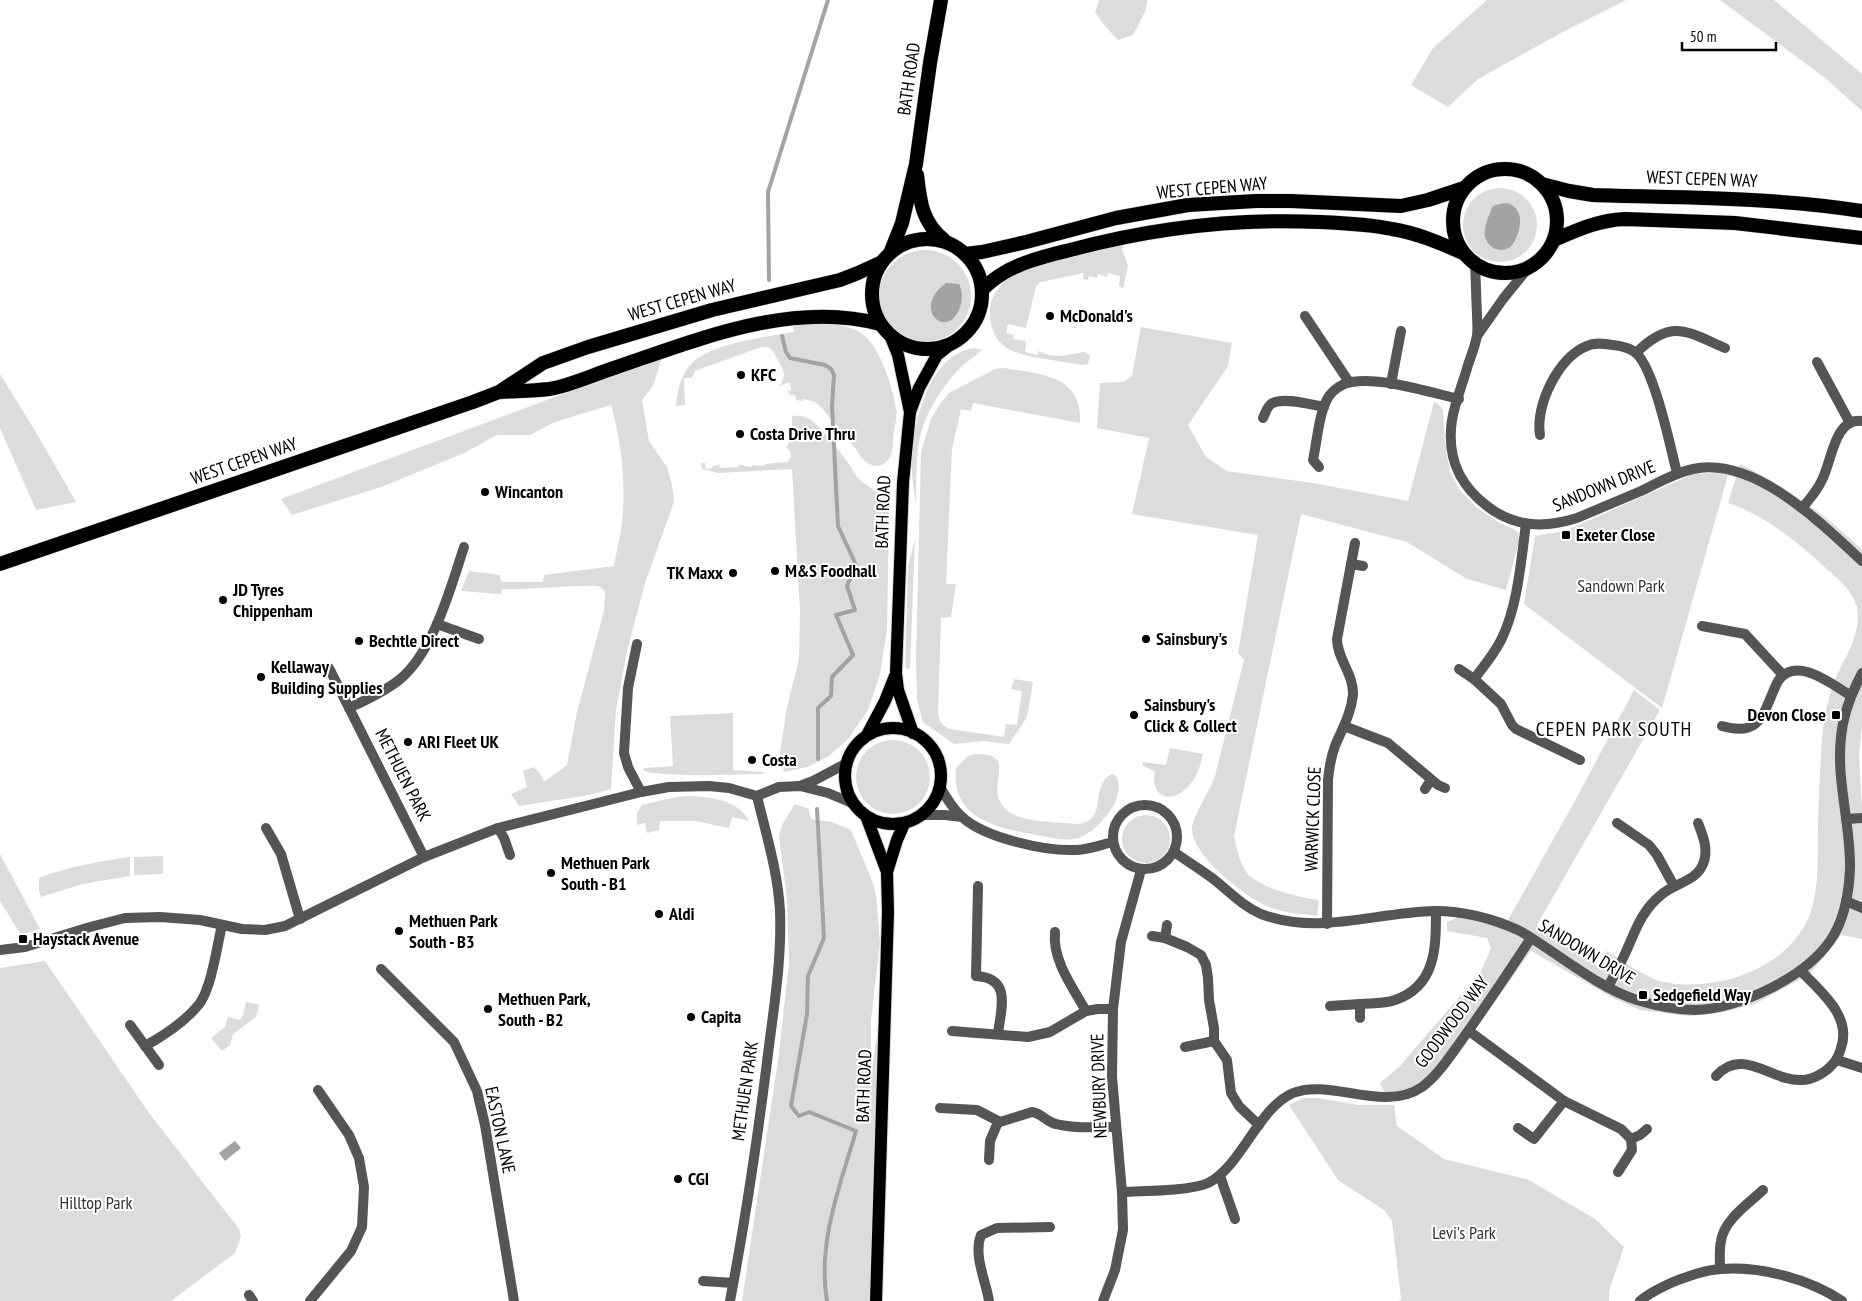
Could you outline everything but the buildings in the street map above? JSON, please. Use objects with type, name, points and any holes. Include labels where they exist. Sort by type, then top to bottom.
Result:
[{"type":"highway","name":"BATH ROAD","points":[[886,256],[902,223],[916,164],[941,0]]},
{"type":"highway","name":"BATH ROAD","points":[[916,164],[919,195],[924,216],[934,231],[946,242]]},
{"type":"highway","points":[[1502,168],[1517,170],[1530,175],[1542,184],[1551,196],[1556,210],[1557,225],[1554,240],[1548,251],[1529,267],[1516,272],[1502,273],[1488,270],[1475,264],[1463,253],[1456,241],[1453,227],[1453,214],[1457,200],[1464,188],[1475,178],[1488,171],[1502,168]]},
{"type":"highway","name":"WEST CEPEN WAY","points":[[1542,184],[1594,195],[1764,200],[1862,211]]},
{"type":"highway","name":"WEST CEPEN WAY","points":[[965,254],[973,254],[1026,242],[1116,218],[1188,205],[1291,201],[1400,206],[1420,202],[1464,188]]},
{"type":"highway","points":[[1554,240],[1591,224],[1625,219],[1734,223],[1862,238]]},
{"type":"highway","name":"WEST CEPEN WAY","points":[[982,290],[1009,269],[1089,244],[1153,232],[1216,224],[1281,221],[1366,225],[1412,233],[1463,253]]},
{"type":"highway","points":[[932,238],[946,242],[965,254],[975,265],[982,290],[979,313],[971,328],[952,343],[937,348],[920,349],[904,344],[890,336],[880,324],[873,308],[871,291],[875,274],[886,256],[903,243],[917,239],[932,238]]},
{"type":"highway","name":"WEST CEPEN WAY","points":[[0,564],[499,392],[543,362],[588,346],[712,310],[840,280],[858,273],[886,256]]},
{"type":"highway","name":"WEST CEPEN WAY","points":[[499,392],[550,389],[713,336],[775,321],[828,315],[862,319],[880,324]]},
{"type":"main road","name":"BATH ROAD","points":[[890,336],[898,355],[910,412]]},
{"type":"main road","name":"BATH ROAD","points":[[913,733],[901,699],[896,674],[903,483],[910,412],[919,388],[937,355],[952,343]]},
{"type":"main road","name":"BATH ROAD","points":[[867,735],[885,701],[896,674]]},
{"type":"main road","points":[[885,729],[913,733],[925,741],[934,753],[939,768],[939,785],[932,803],[922,815],[904,824],[891,824],[866,816],[852,803],[847,790],[845,776],[847,763],[854,748],[867,735],[885,729]]},
{"type":"main road","name":"BATH ROAD","points":[[866,816],[887,872]]},
{"type":"main road","name":"BATH ROAD","points":[[876,1301],[888,912],[887,872],[904,824]]},
{"type":"street","name":"SANDOWN DRIVE","points":[[1475,264],[1477,336],[1452,420],[1451,435],[1452,451],[1459,476],[1470,492],[1486,505],[1503,516],[1526,524],[1542,526],[1560,524],[1677,473],[1695,468],[1713,468],[1743,473],[1754,477],[1802,508],[1862,561]]},
{"type":"street","name":"SANDOWN DRIVE","points":[[1477,336],[1503,299],[1529,267]]},
{"type":"street","points":[[1305,316],[1349,382]]},
{"type":"street","points":[[1636,353],[1657,336],[1676,330],[1688,332],[1725,348]]},
{"type":"street","points":[[1391,384],[1401,331]]},
{"type":"street","points":[[1540,435],[1540,411],[1549,387],[1562,366],[1578,351],[1589,345],[1618,346],[1636,353],[1652,380],[1677,473]]},
{"type":"street","points":[[1818,362],[1850,422]]},
{"type":"street","points":[[1312,464],[1324,407],[1333,392],[1349,382],[1391,384],[1459,398]]},
{"type":"street","points":[[1263,418],[1271,403],[1279,401],[1298,402],[1324,407]]},
{"type":"street","points":[[1802,508],[1820,486],[1829,466],[1839,433],[1850,422],[1855,420],[1862,421]]},
{"type":"street","points":[[1474,679],[1499,644],[1511,615],[1526,524]]},
{"type":"street","name":"WARWICK CLOSE","points":[[1328,924],[1328,780],[1332,754],[1352,704],[1353,687],[1337,644],[1347,600],[1355,542]]},
{"type":"street","points":[[350,708],[380,693],[400,679],[418,657],[437,624],[464,547]]},
{"type":"street","points":[[1351,564],[1363,566]]},
{"type":"street","points":[[437,624],[479,639]]},
{"type":"street","points":[[1702,626],[1745,634],[1783,675]]},
{"type":"street","points":[[637,644],[628,688],[624,753],[628,768],[641,792]]},
{"type":"street","name":"METHUEN PARK","points":[[330,668],[424,857]]},
{"type":"street","points":[[1459,669],[1474,679],[1501,704],[1516,729],[1580,760]]},
{"type":"street","points":[[1722,726],[1740,730],[1756,725],[1778,681],[1783,675],[1795,671],[1808,672],[1850,695]]},
{"type":"street","name":"SANDOWN DRIVE","points":[[1174,852],[1212,878],[1250,908],[1263,914],[1296,922],[1328,924],[1414,912],[1461,913],[1494,920],[1531,938],[1608,987],[1628,997],[1650,1004],[1673,1008],[1698,1010],[1712,1008],[1760,994],[1801,971],[1818,956],[1831,940],[1840,921],[1846,902],[1850,870],[1841,774],[1841,738],[1850,695],[1862,673]]},
{"type":"street","points":[[1344,726],[1388,743],[1431,780],[1445,788]]},
{"type":"street","points":[[800,786],[847,763]]},
{"type":"street","points":[[1425,789],[1431,780]]},
{"type":"street","points":[[939,785],[962,817],[994,834],[1022,843],[1048,848],[1088,849],[1113,842]]},
{"type":"street","points":[[0,950],[25,947],[125,918],[160,917],[200,920],[242,929],[265,930],[285,926],[424,857],[498,828],[641,792],[669,787],[709,786],[729,788],[757,796],[779,787],[800,786],[828,793],[852,803]]},
{"type":"street","name":"METHUEN PARK","points":[[730,1301],[760,1116],[779,958],[778,892],[775,870],[757,796]]},
{"type":"street","points":[[1139,805],[1154,806],[1167,813],[1175,825],[1178,839],[1170,859],[1156,868],[1141,870],[1131,867],[1122,861],[1116,852],[1113,842],[1114,828],[1121,816],[1126,811],[1139,805]]},
{"type":"street","points":[[922,815],[962,817]]},
{"type":"street","points":[[1846,819],[1862,818]]},
{"type":"street","points":[[1617,823],[1649,845],[1657,855],[1674,886]]},
{"type":"street","points":[[1608,987],[1642,916],[1654,900],[1674,886],[1696,875],[1704,863],[1705,842],[1698,823]]},
{"type":"street","points":[[266,828],[282,854],[300,919]]},
{"type":"street","points":[[498,828],[510,855]]},
{"type":"street","name":"NEWBURY DRIVE","points":[[1104,1301],[1115,1270],[1121,1244],[1124,1216],[1112,1077],[1114,1009],[1121,942],[1141,870]]},
{"type":"street","points":[[978,886],[976,976],[992,979],[1000,987],[1002,1001],[998,1034]]},
{"type":"street","points":[[1846,902],[1862,908]]},
{"type":"street","points":[[1330,1006],[1395,1000],[1408,993],[1424,980],[1435,950],[1436,911]]},
{"type":"street","points":[[146,1046],[184,1019],[200,1002],[207,988],[222,925]]},
{"type":"street","points":[[1165,938],[1168,925]]},
{"type":"street","points":[[1055,932],[1056,954],[1086,1011]]},
{"type":"street","points":[[1152,936],[1165,938],[1201,955],[1206,965],[1214,1041],[1227,1060],[1231,1093],[1234,1100],[1259,1125]]},
{"type":"street","name":"GOODWOOD WAY","points":[[1122,1192],[1196,1187],[1220,1176],[1259,1125],[1281,1100],[1293,1093],[1317,1089],[1395,1097],[1408,1094],[1421,1087],[1431,1079],[1469,1030],[1531,938]]},
{"type":"street","name":"EASTON LANE","points":[[382,969],[454,1042],[477,1091],[485,1125],[514,1301]]},
{"type":"street","points":[[1716,1076],[1727,1066],[1735,1064],[1762,1068],[1787,1079],[1805,1080],[1828,1069],[1836,1060],[1844,1036],[1841,1019],[1826,998],[1801,971]]},
{"type":"street","points":[[1360,1004],[1360,1018]]},
{"type":"street","points":[[952,1031],[1028,1037],[1039,1036],[1050,1032],[1086,1011],[1114,1009]]},
{"type":"street","points":[[130,1025],[159,1065]]},
{"type":"street","points":[[1469,1030],[1564,1101],[1621,1129],[1630,1139],[1632,1150],[1618,1172]]},
{"type":"street","points":[[1185,1047],[1214,1041]]},
{"type":"street","points":[[1836,1060],[1862,1068]]},
{"type":"street","points":[[310,1301],[351,1251],[362,1227],[364,1187],[359,1158],[349,1134],[318,1090]]},
{"type":"street","points":[[1518,1128],[1534,1138],[1564,1101]]},
{"type":"street","points":[[940,1108],[976,1110],[998,1122],[1004,1122],[1032,1112],[1060,1125],[1116,1127]]},
{"type":"street","points":[[989,1160],[990,1141],[998,1122]]},
{"type":"street","points":[[1630,1139],[1640,1135],[1647,1129]]},
{"type":"street","points":[[1220,1176],[1235,1219]]},
{"type":"street","points":[[1720,1268],[1720,1248],[1723,1232],[1728,1224],[1762,1190]]},
{"type":"street","points":[[989,1301],[981,1265],[979,1243],[982,1235],[997,1228],[1050,1227]]},
{"type":"street","points":[[1640,1301],[1646,1296],[1689,1276],[1720,1268],[1747,1270],[1810,1283],[1842,1301]]},
{"type":"street","points":[[703,1281],[733,1284]]},
{"type":"green space","points":[[1099,0],[1147,0],[1146,10],[1133,35],[1118,40],[1095,12]]},
{"type":"green space","points":[[1487,0],[1626,0],[1559,34],[1478,79],[1448,107],[1411,85],[1433,48]]},
{"type":"green space","points":[[1720,0],[1774,0],[1862,74],[1862,111],[1825,78]]},
{"type":"green space","points":[[1500,188],[1521,194],[1531,204],[1537,225],[1531,246],[1521,256],[1500,262],[1479,256],[1469,246],[1463,225],[1469,204],[1479,194]]},
{"type":"green space","points":[[1124,244],[1122,250],[1128,265],[1123,289],[1119,285],[1120,276],[1108,273],[1107,277],[1098,274],[1097,278],[1089,276],[1088,280],[1083,279],[1084,273],[1041,282],[1036,286],[1026,328],[1008,324],[1006,333],[1014,335],[1013,339],[1026,341],[1025,352],[1037,355],[1039,351],[1056,356],[1085,352],[1090,356],[1088,364],[1083,365],[1024,355],[1007,348],[1000,342],[991,325],[990,307],[996,292],[1008,279],[1037,266]]},
{"type":"green space","points":[[925,250],[943,253],[958,263],[968,278],[971,296],[968,314],[958,329],[943,339],[925,342],[907,339],[892,329],[882,314],[879,296],[882,278],[892,263],[907,253]]},
{"type":"green space","points":[[834,324],[848,327],[861,333],[874,346],[892,389],[896,411],[892,452],[890,458],[883,464],[874,466],[866,462],[815,402],[804,399],[802,401],[796,400],[795,395],[789,395],[788,391],[791,391],[790,382],[779,386],[784,376],[783,370],[768,347],[761,347],[695,371],[692,378],[684,378],[685,405],[676,406],[682,377],[688,367],[701,356],[713,350],[740,342],[794,332],[793,326]]},
{"type":"green space","points":[[1141,327],[1232,343],[1228,366],[1188,425],[1206,457],[1227,471],[1313,483],[1408,501],[1434,402],[1443,410],[1445,444],[1450,472],[1459,489],[1476,507],[1518,533],[1519,541],[1506,590],[1467,579],[1407,542],[1301,514],[1234,836],[1240,859],[1245,870],[1252,878],[1293,895],[1319,900],[1317,916],[1277,910],[1249,896],[1211,864],[1194,840],[1193,824],[1215,776],[1244,660],[1238,653],[1258,535],[1132,514],[1149,438],[1097,428],[1100,383],[1123,382],[1132,376]]},
{"type":"green space","points":[[974,348],[982,350],[951,378],[932,406],[923,427],[917,456],[916,504],[912,472],[913,446],[920,410],[926,393],[934,377],[945,363],[958,353]]},
{"type":"green space","points":[[662,357],[653,386],[642,400],[649,441],[667,467],[674,502],[645,583],[627,651],[616,710],[611,789],[589,795],[519,806],[511,794],[527,787],[523,771],[534,767],[544,782],[567,765],[577,712],[604,611],[605,592],[599,586],[502,589],[501,594],[461,591],[469,571],[499,575],[502,582],[543,582],[544,575],[614,566],[621,533],[623,485],[622,458],[611,405],[555,422],[530,435],[497,435],[464,453],[384,486],[292,515],[281,499]]},
{"type":"green space","points":[[1004,368],[1045,375],[1067,386],[1074,395],[1079,407],[1080,423],[973,403],[971,411],[961,409],[952,449],[946,584],[956,584],[951,617],[941,618],[939,719],[943,725],[950,729],[1004,737],[1006,724],[1017,725],[1022,691],[1011,689],[1014,679],[1033,682],[1027,717],[1009,744],[983,741],[954,744],[923,722],[917,700],[916,658],[921,452],[931,419],[949,393],[995,369]]},
{"type":"green space","points":[[0,374],[76,502],[36,510],[0,428]]},
{"type":"green space","points":[[792,416],[802,416],[811,420],[836,447],[857,477],[889,500],[887,630],[880,674],[868,710],[848,739],[829,756],[807,767],[784,772],[780,753],[787,707],[799,659],[800,611],[792,469],[718,473],[702,469],[701,463],[705,463],[706,469],[720,465],[719,468],[739,467],[739,465],[751,467],[752,465],[764,466],[765,464],[787,462],[791,457],[790,451],[786,447],[789,443],[789,432],[792,431]]},
{"type":"green space","points":[[1740,464],[1805,502],[1849,537],[1862,550],[1862,727],[1859,754],[1862,809],[1862,939],[1841,935],[1810,974],[1755,1004],[1720,1013],[1689,1016],[1640,1010],[1613,998],[1531,951],[1446,1070],[1401,1100],[1385,1094],[1380,1083],[1399,1067],[1480,973],[1491,949],[1487,938],[1447,931],[1447,922],[1470,912],[1493,915],[1508,920],[1576,799],[1634,690],[1660,710],[1537,925],[1597,966],[1607,951],[1649,977],[1663,982],[1684,984],[1706,984],[1750,972],[1770,961],[1787,948],[1801,931],[1811,911],[1816,889],[1820,765],[1825,717],[1835,679],[1855,636],[1858,617],[1857,608],[1846,587],[1794,540],[1756,515],[1728,503]]},
{"type":"green space","name":"Sandown Park","points":[[1716,473],[1728,475],[1662,708],[1524,604],[1535,536],[1565,531],[1693,474]]},
{"type":"green space","points":[[915,539],[910,669],[905,668],[908,567]]},
{"type":"green space","points":[[733,713],[733,770],[763,772],[764,774],[681,775],[643,770],[644,768],[673,766],[670,716]]},
{"type":"green space","points":[[886,740],[900,740],[914,746],[924,756],[930,770],[928,791],[914,808],[900,814],[886,814],[872,808],[862,798],[856,784],[856,770],[862,756],[872,746]]},
{"type":"green space","points":[[1170,748],[1203,754],[1194,780],[1182,792],[1170,797],[1160,794],[1155,785],[1155,772],[1142,765],[1143,762],[1166,765]]},
{"type":"green space","points":[[975,754],[989,755],[997,759],[999,766],[998,793],[1001,803],[1009,812],[1016,816],[1042,821],[1078,824],[1088,821],[1093,816],[1101,786],[1105,779],[1112,774],[1116,776],[1119,784],[1118,794],[1115,803],[1102,821],[1094,829],[1078,838],[1068,840],[1057,839],[1006,829],[979,818],[960,799],[956,785],[956,768],[968,756]]},
{"type":"green space","points":[[690,796],[724,801],[739,808],[749,821],[732,817],[729,828],[696,821],[660,821],[659,830],[647,833],[645,823],[637,825],[637,813],[642,805],[676,797]]},
{"type":"green space","points":[[795,804],[809,809],[811,819],[832,822],[851,830],[876,894],[880,942],[871,1020],[871,1075],[878,1028],[870,1301],[742,1301],[779,1053],[789,962],[787,899],[779,836],[783,823]]},
{"type":"green space","points":[[1146,815],[1155,817],[1163,822],[1168,830],[1170,839],[1168,848],[1163,856],[1155,861],[1146,863],[1137,861],[1129,856],[1124,848],[1122,839],[1124,830],[1129,822],[1137,817]]},
{"type":"green space","points":[[0,854],[40,929],[21,935],[0,901]]},
{"type":"green space","points":[[163,856],[163,874],[134,875],[134,857]]},
{"type":"green space","points":[[130,857],[130,876],[83,884],[41,897],[39,878],[84,865]]},
{"type":"green space","name":"Hilltop Park","points":[[45,961],[149,1113],[239,1229],[241,1237],[235,1253],[171,1301],[0,1301],[0,968]]},
{"type":"green space","points":[[246,1002],[259,1005],[256,1017],[233,1034],[230,1045],[222,1051],[211,1038],[225,1027],[228,1017],[240,1020]]},
{"type":"green space","name":"Levi's Park","points":[[1303,1098],[1318,1098],[1358,1105],[1394,1105],[1397,1126],[1444,1159],[1529,1180],[1595,1219],[1624,1247],[1609,1291],[1609,1301],[1399,1301],[1401,1299],[1392,1221],[1384,1210],[1338,1180],[1289,1105]]},
{"type":"shaded area","points":[[1504,203],[1515,207],[1519,214],[1520,224],[1513,244],[1506,249],[1499,250],[1489,244],[1485,237],[1485,230],[1493,206]]},
{"type":"shaded area","points":[[946,283],[959,284],[962,299],[954,317],[948,322],[941,322],[935,318],[931,311],[931,303],[936,293]]},
{"type":"shaded area","points":[[235,1141],[241,1148],[225,1161],[219,1153]]},
{"type":"waterway","points":[[769,280],[768,192],[828,0]]},
{"type":"waterway","points":[[782,336],[786,352],[790,358],[825,365],[831,369],[834,375],[832,406],[838,526],[856,565],[847,586],[855,610],[836,615],[853,655],[832,677],[831,696],[818,708],[818,759]]},
{"type":"waterway","points":[[817,809],[824,938],[808,976],[807,1014],[791,1106],[799,1116],[809,1112],[856,1131],[837,1194],[828,1236],[825,1258],[827,1301]]},
{"type":"place","name":"McDonald's","points":[[1050,316]]},
{"type":"place","name":"KFC","points":[[741,375]]},
{"type":"place","name":"Costa Drive Thru","points":[[740,434]]},
{"type":"place","name":"Wincanton","points":[[485,492]]},
{"type":"place","name":"Exeter Close","points":[[1566,535]]},
{"type":"place","name":"M&S Foodhall","points":[[775,571]]},
{"type":"place","name":"TK Maxx","points":[[733,573]]},
{"type":"place","name":"JD Tyres Chippenham","points":[[223,600]]},
{"type":"place","name":"Sainsbury's","points":[[1146,639]]},
{"type":"place","name":"Bechtle Direct","points":[[359,641]]},
{"type":"place","name":"Kellaway Building Supplies","points":[[261,677]]},
{"type":"place","name":"Sainsbury's Click & Collect","points":[[1134,715]]},
{"type":"place","name":"Devon Close","points":[[1836,715]]},
{"type":"place","name":"ARI Fleet UK","points":[[408,742]]},
{"type":"place","name":"Costa","points":[[752,760]]},
{"type":"place","name":"Methuen Park South - B1","points":[[551,873]]},
{"type":"place","name":"Aldi","points":[[659,914]]},
{"type":"place","name":"Methuen Park South - B3","points":[[399,931]]},
{"type":"place","name":"Haystack Avenue","points":[[23,939]]},
{"type":"place","name":"Sedgefield Way","points":[[1643,995]]},
{"type":"place","name":"Methuen Park, South - B2","points":[[488,1009]]},
{"type":"place","name":"Capita","points":[[691,1017]]},
{"type":"place","name":"CGI","points":[[678,1179]]},
{"type":"district","name":"CEPEN PARK SOUTH","points":[[1614,729]]}]
